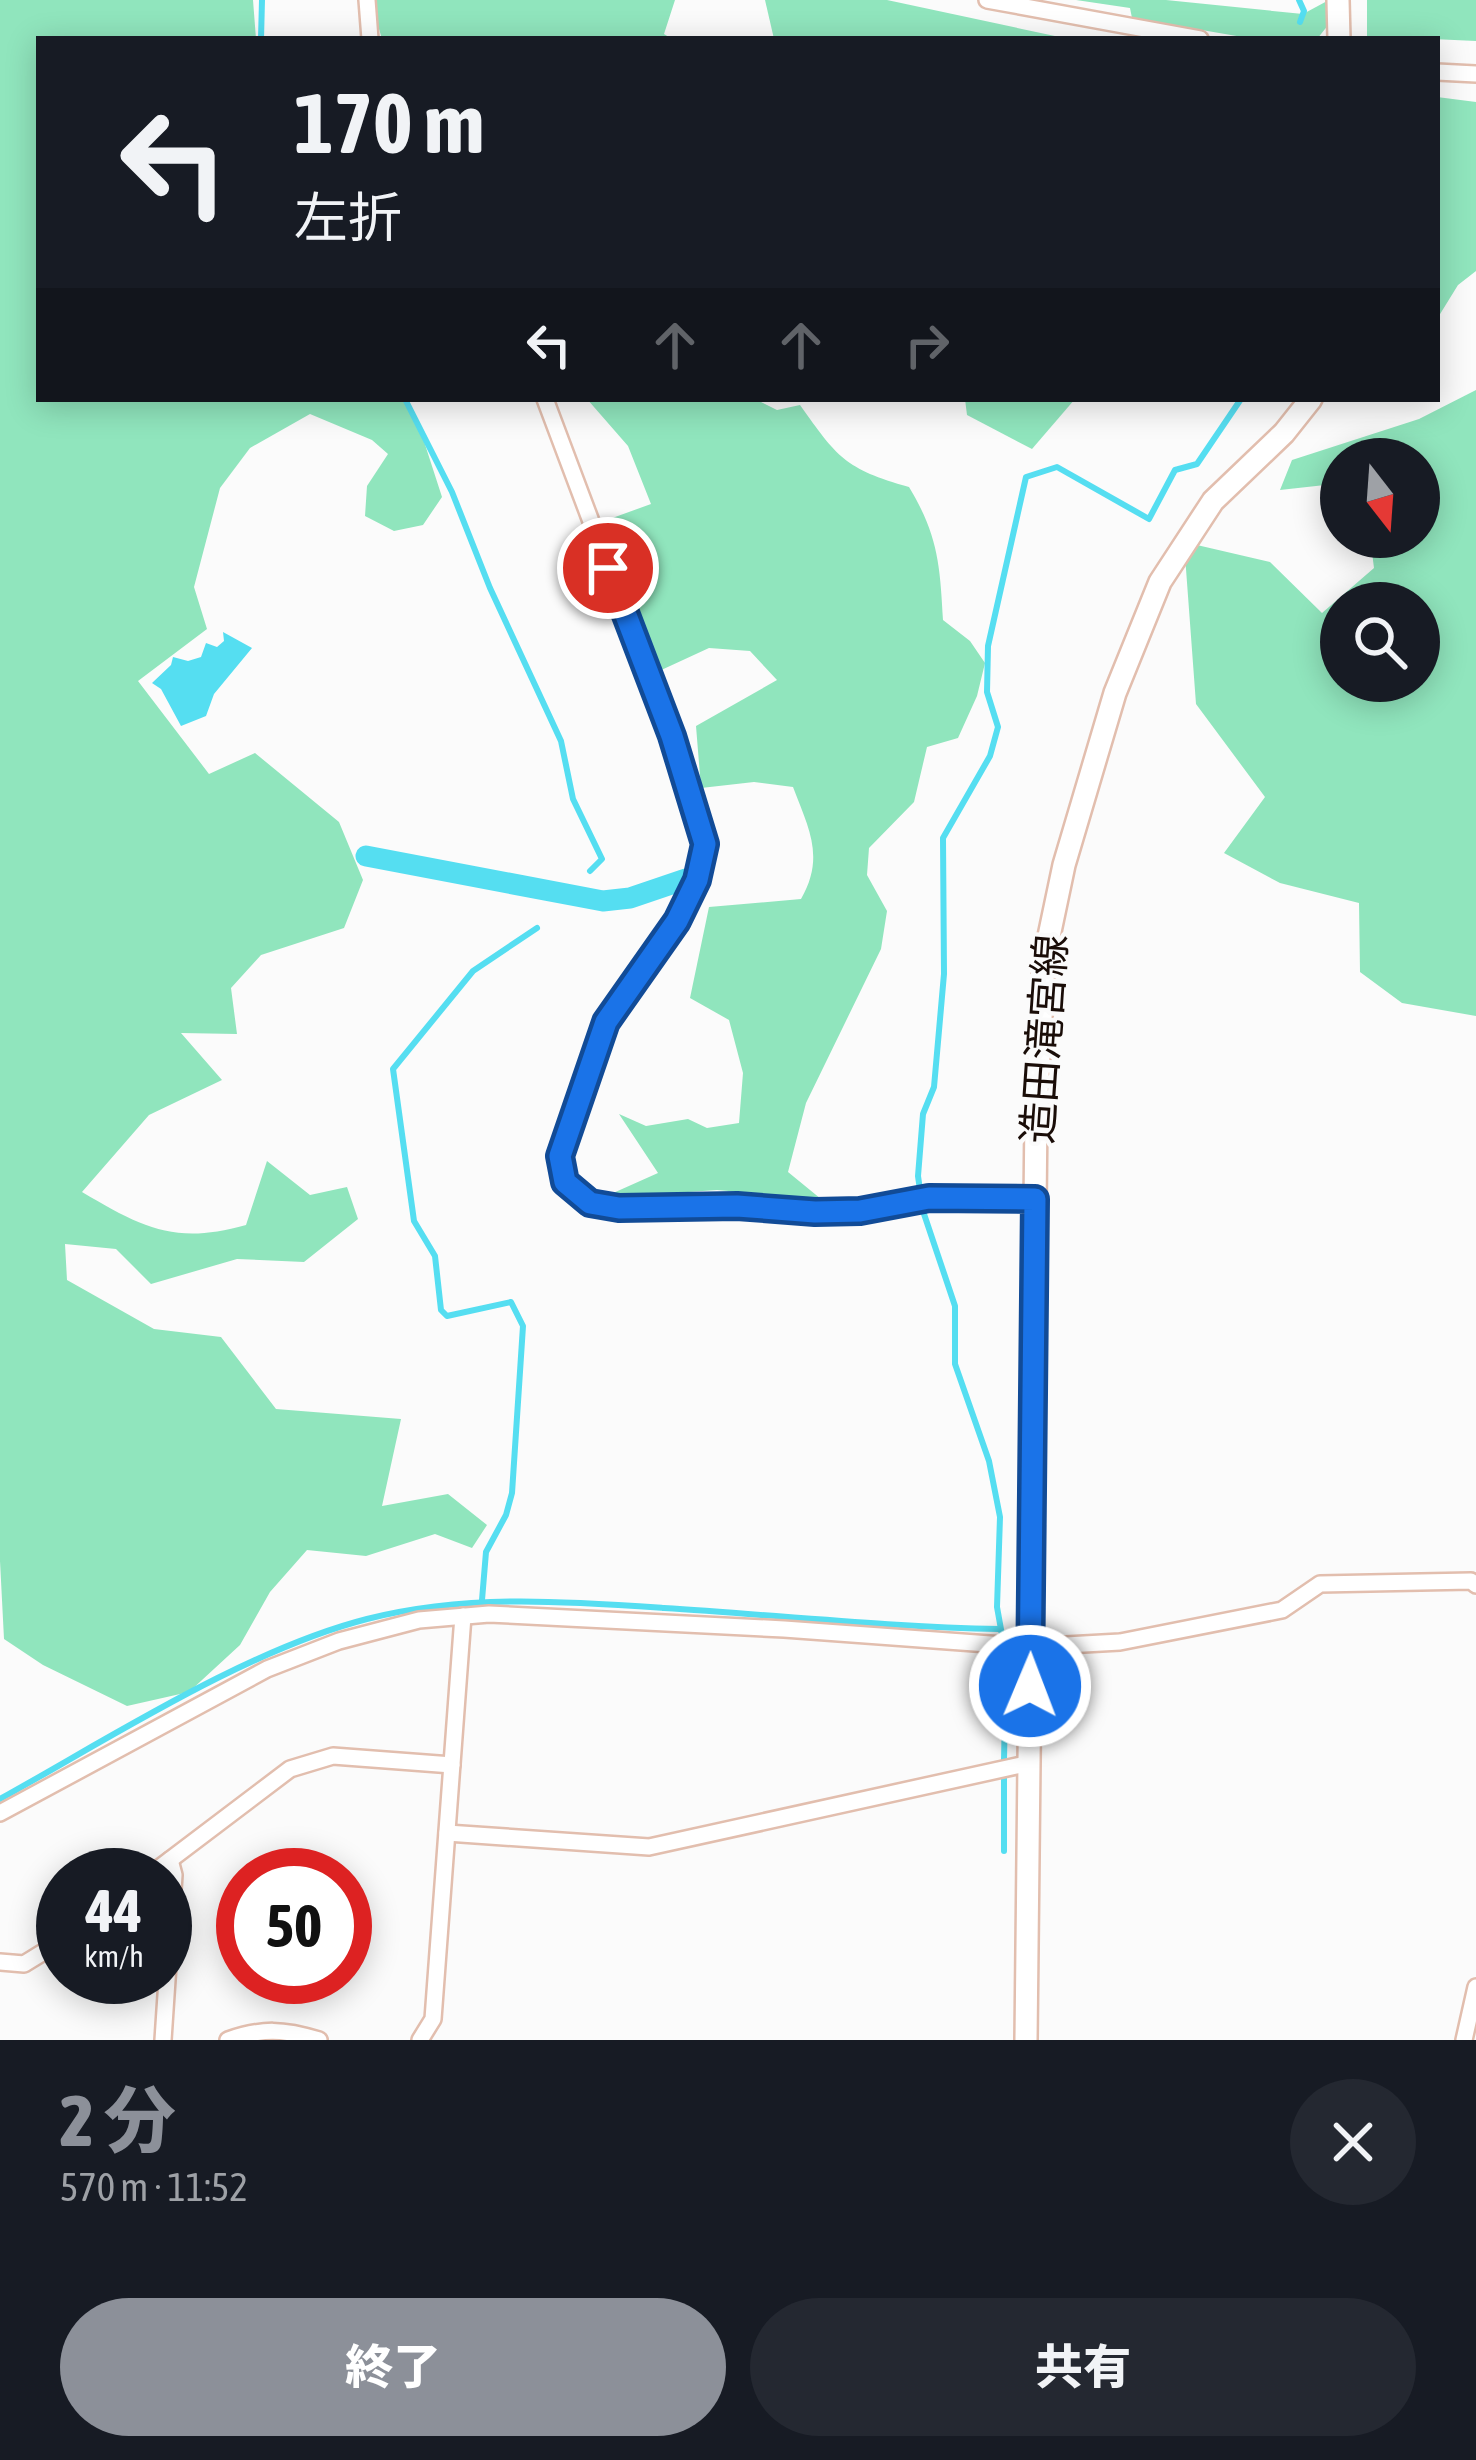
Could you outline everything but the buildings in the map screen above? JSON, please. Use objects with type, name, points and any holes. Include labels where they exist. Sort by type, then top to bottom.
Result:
[{"type":"main road","points":[[1338,0],[1339,36]]},
{"type":"main road","name":"造田滝宮線","points":[[1026,2040],[1035,1199],[1044,960],[1064,865],[1115,692],[1160,582],[1213,501],[1284,433],[1309,402]]},
{"type":"street","points":[[367,0],[370,36]]},
{"type":"street","points":[[987,0],[1184,36]]},
{"type":"street","points":[[1440,71],[1476,74]]},
{"type":"street","points":[[545,402],[672,736],[705,844],[697,880],[677,921],[606,1022],[560,1156],[565,1182],[590,1203],[619,1208],[860,1211],[921,1199],[1035,1199]]},
{"type":"street","points":[[0,1813],[267,1669],[338,1641],[419,1620],[489,1614],[1030,1647],[1120,1642],[1282,1610],[1320,1584],[1471,1581],[1476,1585]]},
{"type":"street","points":[[419,2040],[433,2019],[463,1616]]},
{"type":"street","points":[[186,1848],[290,1769],[333,1756],[452,1766]]},
{"type":"street","points":[[447,1833],[649,1847],[1030,1763]]},
{"type":"street","points":[[0,1962],[24,1964],[36,1957]]},
{"type":"street","points":[[1464,2040],[1476,1987]]},
{"type":"street","points":[[164,2040],[166,2004]]},
{"type":"street","points":[[228,2040],[262,2029],[319,2040]]},
{"type":"green space","points":[[0,0],[253,0],[256,36],[36,36],[36,402],[404,402],[420,429],[442,497],[423,525],[394,531],[365,516],[367,486],[388,454],[372,440],[310,414],[250,448],[220,488],[194,587],[207,629],[138,681],[209,774],[255,753],[339,822],[363,880],[344,928],[261,955],[231,988],[237,1034],[181,1033],[222,1080],[149,1115],[82,1192],[160,1230],[221,1231],[246,1225],[267,1161],[310,1195],[347,1187],[358,1219],[304,1262],[237,1259],[151,1284],[116,1249],[65,1244],[67,1280],[154,1329],[221,1337],[276,1409],[401,1419],[382,1506],[448,1494],[487,1525],[472,1548],[435,1534],[366,1556],[307,1550],[270,1592],[240,1645],[189,1692],[127,1706],[43,1665],[4,1639],[0,1561]]},
{"type":"green space","points":[[376,0],[675,0],[667,36],[381,36],[373,9]]},
{"type":"green space","points":[[765,0],[887,0],[1055,36],[773,36]]},
{"type":"green space","points":[[1076,0],[1166,0],[1303,14],[1329,0],[1329,24],[1319,36],[1237,36],[1132,18],[1130,8]]},
{"type":"green space","points":[[1367,0],[1476,0],[1476,41],[1367,36]]},
{"type":"green space","points":[[1440,97],[1476,102],[1476,271],[1458,285],[1440,314]]},
{"type":"green space","points":[[1476,390],[1476,1016],[1402,1003],[1360,972],[1359,903],[1280,883],[1224,853],[1265,797],[1196,704],[1184,542],[1270,562],[1320,611],[1320,702],[1440,702],[1440,582],[1358,582],[1374,568],[1373,558],[1440,558],[1440,438],[1360,438],[1419,419]]},
{"type":"green space","points":[[590,402],[761,402],[777,410],[800,405],[844,459],[909,487],[936,551],[943,620],[970,641],[985,663],[977,696],[958,738],[927,747],[914,802],[869,848],[867,875],[887,911],[881,949],[806,1103],[788,1172],[821,1199],[717,1190],[602,1198],[658,1173],[619,1114],[646,1126],[688,1119],[707,1128],[739,1123],[743,1073],[729,1020],[690,998],[709,907],[801,899],[813,856],[793,787],[754,782],[701,788],[696,726],[777,680],[750,651],[709,648],[657,672],[604,521],[651,504],[628,446]]},
{"type":"green space","points":[[965,402],[1072,402],[1032,449],[967,415]]},
{"type":"green space","points":[[1320,451],[1320,486],[1280,490],[1292,460]]},
{"type":"water","points":[[223,632],[252,648],[214,694],[206,716],[181,726],[161,689],[152,683],[173,657],[188,661],[201,657],[206,643],[217,647],[224,641]]},
{"type":"waterway","points":[[261,36],[262,0]]},
{"type":"waterway","points":[[1299,0],[1304,11],[1300,22]]},
{"type":"waterway","points":[[407,402],[452,492],[490,588],[561,741],[573,799],[602,859],[590,871]]},
{"type":"waterway","points":[[1002,1635],[997,1607],[1000,1517],[989,1461],[955,1364],[955,1306],[923,1211],[918,1176],[923,1114],[934,1087],[944,974],[943,838],[990,756],[998,727],[987,692],[988,646],[1026,477],[1057,467],[1149,519],[1175,470],[1197,464],[1239,402]]},
{"type":"waterway","points":[[366,856],[603,901],[630,898],[686,879]]},
{"type":"waterway","points":[[482,1600],[486,1552],[512,1493],[523,1326],[511,1302],[447,1316],[441,1310],[435,1256],[414,1221],[393,1069],[473,971],[537,928]]},
{"type":"waterway","points":[[0,1799],[227,1673],[321,1633],[404,1611],[552,1602],[1000,1629]]},
{"type":"waterway","points":[[1004,1760],[1006,1660]]},
{"type":"waterway","points":[[1004,1777],[1004,1851]]},
{"type":"route","points":[[608,568],[672,736],[705,844],[697,880],[677,921],[606,1022],[560,1156],[565,1182],[590,1203],[619,1208],[737,1206],[815,1212],[860,1211],[929,1198],[1035,1199],[1030,1686]]}]
